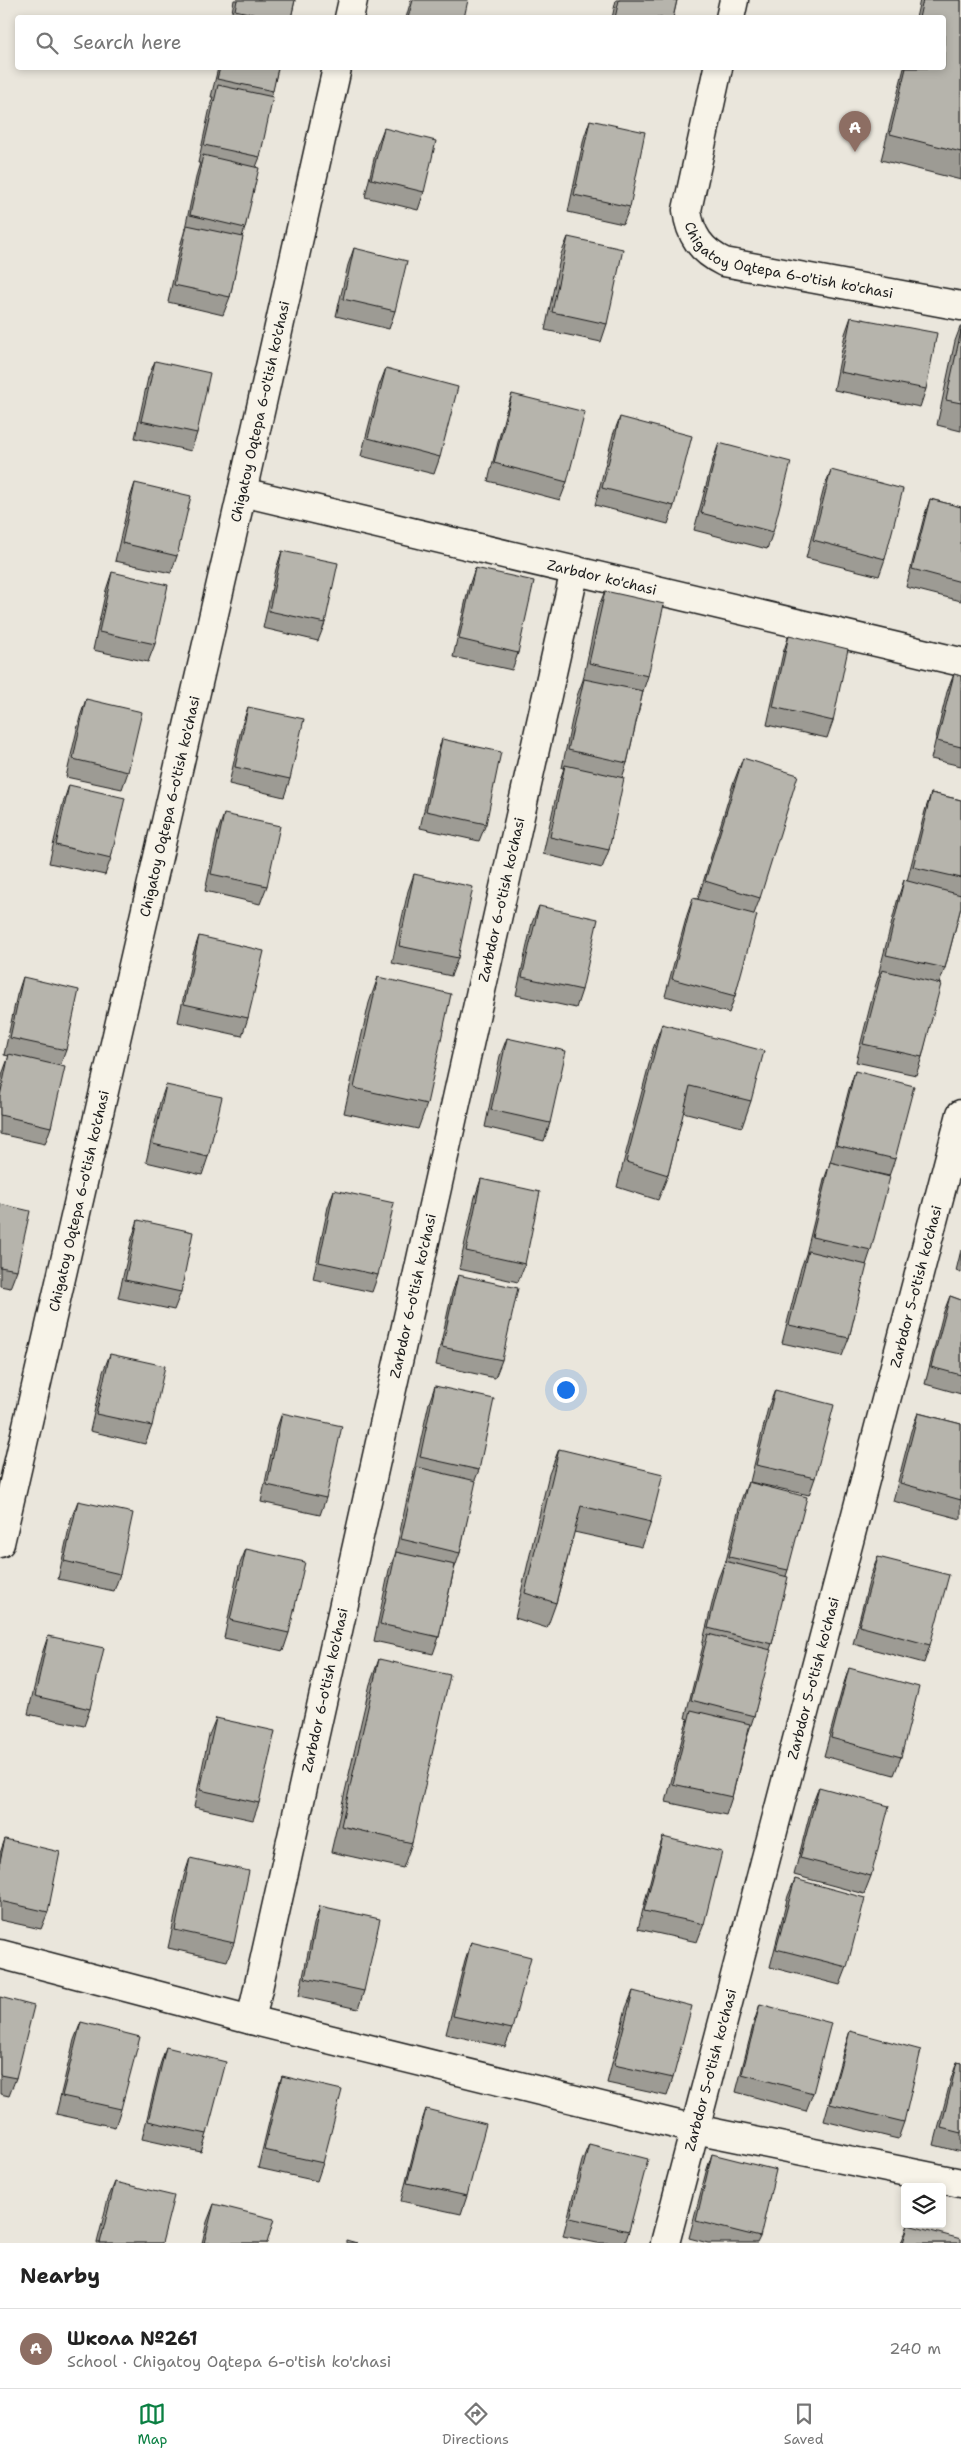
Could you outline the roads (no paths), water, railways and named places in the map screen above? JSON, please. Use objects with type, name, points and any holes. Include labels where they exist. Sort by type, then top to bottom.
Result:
[{"type":"street","points":[[350,15],[353,0]]},
{"type":"street","points":[[731,15],[734,0]]},
{"type":"street","name":"Chigatoy Oqtepa 6-o'tish ko'chasi","points":[[0,1544],[242,492],[337,70]]},
{"type":"street","name":"Chigatoy Oqtepa 6-o'tish ko'chasi","points":[[718,70],[687,210],[691,232],[705,249],[724,262],[961,306]]},
{"type":"street","name":"Zarbdor ko'chasi","points":[[242,492],[961,662]]},
{"type":"street","name":"Zarbdor 6-o'tish ko'chasi","points":[[252,2020],[575,570]]},
{"type":"street","name":"Zarbdor 5-o'tish ko'chasi","points":[[664,2243],[961,1114]]},
{"type":"street","points":[[0,1954],[252,2020],[695,2129],[961,2183]]},
{"type":"place","name":"Школа №261","points":[[855,152]]}]
